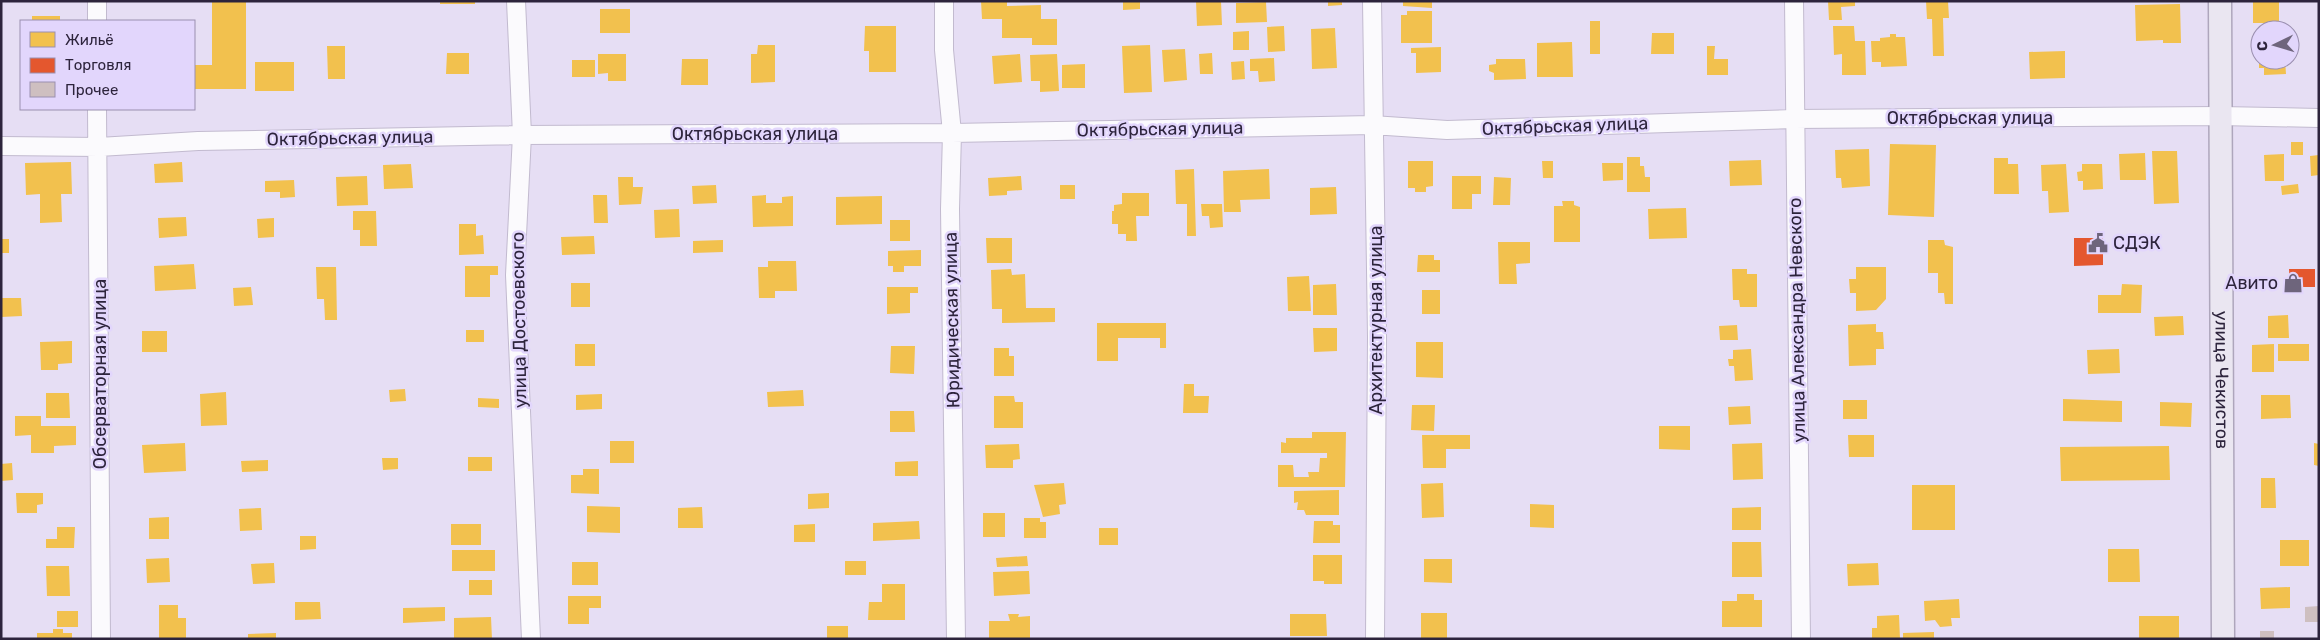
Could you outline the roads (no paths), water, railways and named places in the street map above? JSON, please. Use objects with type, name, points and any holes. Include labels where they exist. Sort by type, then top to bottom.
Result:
[{"type":"main road","name":"улица Чекистов","points":[[2220,1],[2222,639]]},
{"type":"street","points":[[97,1],[97,20]]},
{"type":"street","name":"улица Достоевского","points":[[516,1],[522,135],[515,275],[531,639]]},
{"type":"street","name":"Юридическая улица","points":[[944,1],[944,50],[952,133],[950,209],[956,639]]},
{"type":"street","name":"Архитектурная улица","points":[[1372,1],[1376,337],[1375,639]]},
{"type":"street","name":"улица Александра Невского","points":[[1794,1],[1793,119],[1801,639]]},
{"type":"street","name":"Обсерваторная улица","points":[[97,110],[99,147],[101,639]]},
{"type":"street","name":"Октябрьская улица","points":[[1,146],[99,147],[198,141],[522,135],[952,133],[1372,125],[1447,130],[1793,119],[2220,116],[2319,118]]},
{"type":"place","name":"СДЭК","points":[[2098,243]]},
{"type":"place","name":"Авито","points":[[2293,283]]}]
